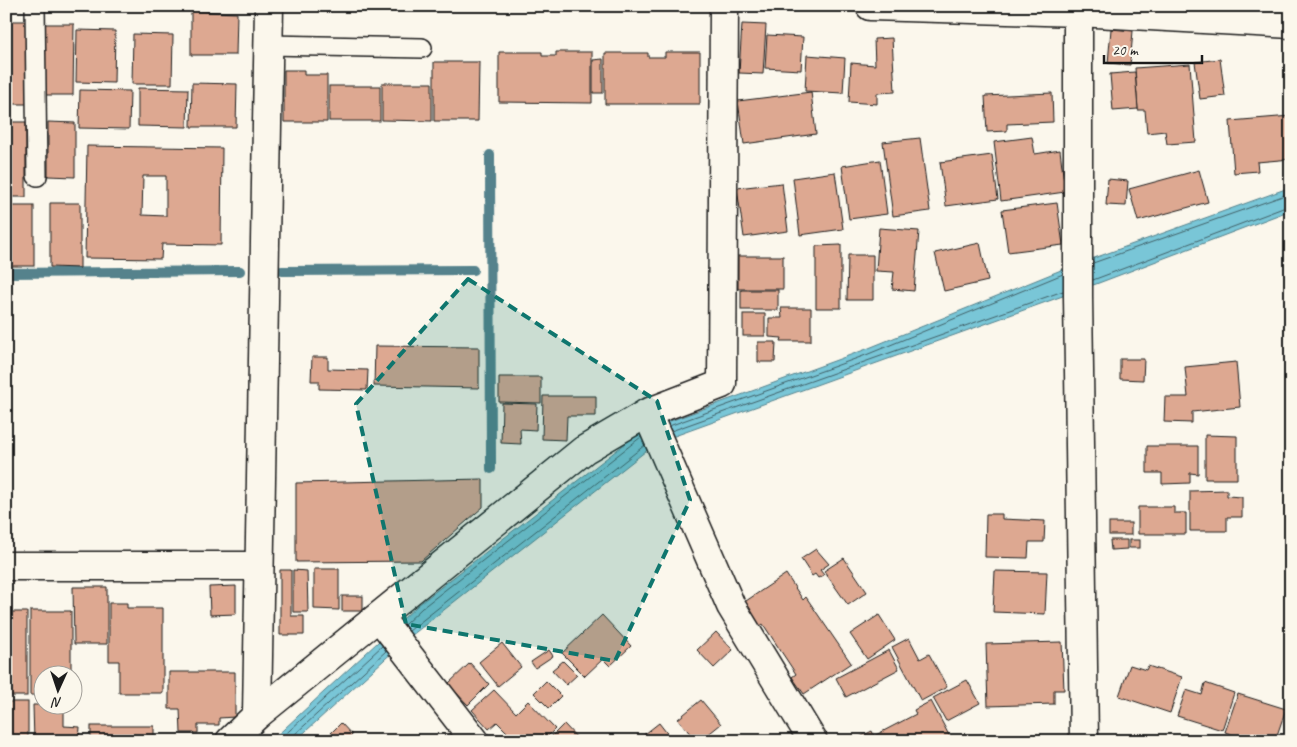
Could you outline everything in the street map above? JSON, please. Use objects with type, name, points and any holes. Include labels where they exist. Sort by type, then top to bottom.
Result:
[{"type":"street","points":[[257,715],[268,6]]},
{"type":"street","points":[[234,739],[257,715],[390,631],[584,450],[654,428],[722,384],[724,6]]},
{"type":"street","points":[[870,6],[1078,9],[1291,24]]},
{"type":"street","points":[[1078,9],[1078,296],[1084,741]]},
{"type":"street","points":[[654,428],[731,606],[813,741]]},
{"type":"street","points":[[6,566],[258,566]]},
{"type":"street","points":[[390,631],[475,741]]},
{"type":"lane","points":[[35,6],[37,176]]},
{"type":"lane","points":[[268,45],[422,48]]},
{"type":"highlighted area","points":[[468,279],[657,401],[690,500],[615,661],[406,624],[356,404]]},
{"type":"water","points":[[1291,187],[1291,210],[1096,284],[669,438],[646,451],[407,639],[295,741],[271,741],[418,605],[640,432],[864,350],[1061,270]]},
{"type":"building","points":[[191,11],[237,13],[236,55],[191,55]]},
{"type":"building","points":[[6,21],[26,21],[27,104],[6,104]]},
{"type":"building","points":[[45,24],[74,24],[73,95],[45,95]]},
{"type":"building","points":[[742,24],[766,25],[763,74],[739,73]]},
{"type":"building","points":[[1111,29],[1133,31],[1130,65],[1108,63]]},
{"type":"building","points":[[77,30],[115,31],[114,83],[76,82]]},
{"type":"building","points":[[133,34],[173,35],[172,84],[132,84]]},
{"type":"building","points":[[767,35],[803,37],[801,70],[765,68]]},
{"type":"building","points":[[892,38],[895,92],[877,93],[877,104],[849,102],[851,63],[875,65],[874,39]]},
{"type":"building","points":[[499,52],[542,52],[542,56],[556,56],[556,52],[592,52],[592,103],[499,102]]},
{"type":"building","points":[[665,52],[700,52],[700,104],[605,104],[605,53],[648,53],[648,57],[665,57]]},
{"type":"building","points":[[807,55],[845,58],[843,93],[805,91]]},
{"type":"building","points":[[603,59],[603,93],[593,93],[593,60]]},
{"type":"building","points":[[1220,59],[1225,96],[1200,99],[1195,62]]},
{"type":"building","points":[[434,62],[479,62],[478,121],[434,121]]},
{"type":"building","points":[[1190,64],[1196,142],[1167,144],[1165,131],[1147,133],[1145,110],[1138,110],[1135,68]]},
{"type":"building","points":[[284,70],[304,70],[304,75],[327,75],[327,122],[284,122]]},
{"type":"building","points":[[1135,72],[1138,109],[1113,111],[1110,74]]},
{"type":"building","points":[[192,83],[237,84],[236,127],[191,127]]},
{"type":"building","points":[[382,83],[432,83],[432,121],[382,120]]},
{"type":"building","points":[[329,86],[380,86],[380,121],[329,121]]},
{"type":"building","points":[[138,88],[188,89],[187,127],[138,126]]},
{"type":"building","points":[[80,90],[130,91],[129,129],[79,128]]},
{"type":"building","points":[[811,92],[816,134],[744,144],[738,101]]},
{"type":"building","points":[[1052,93],[1053,122],[1007,124],[1007,131],[987,132],[985,96]]},
{"type":"building","points":[[1291,116],[1291,159],[1257,162],[1258,171],[1234,173],[1230,121]]},
{"type":"building","points":[[6,122],[26,122],[26,197],[6,197]]},
{"type":"building","points":[[48,122],[75,123],[75,177],[48,176]]},
{"type":"building","points":[[1032,137],[1035,154],[1060,150],[1065,192],[1001,201],[994,142]]},
{"type":"building","points":[[920,138],[930,211],[893,216],[883,142]]},
{"type":"building","points":[[87,146],[222,148],[221,245],[162,244],[161,259],[85,258]],"holes":[[[143,176],[166,176],[166,216],[142,215]]]},
{"type":"building","points":[[992,155],[998,199],[946,206],[940,162]]},
{"type":"building","points":[[880,160],[887,214],[849,219],[842,166]]},
{"type":"building","points":[[1199,170],[1208,202],[1138,221],[1129,189]]},
{"type":"building","points":[[835,172],[843,229],[800,235],[793,178]]},
{"type":"building","points":[[1108,179],[1128,181],[1126,206],[1106,205]]},
{"type":"building","points":[[782,183],[788,231],[744,237],[737,188]]},
{"type":"building","points":[[50,203],[80,203],[80,268],[50,267]]},
{"type":"building","points":[[1057,203],[1063,245],[1008,252],[1002,210]]},
{"type":"building","points":[[6,206],[34,206],[34,266],[6,266]]},
{"type":"building","points":[[879,228],[919,231],[914,291],[892,289],[894,272],[876,271]]},
{"type":"building","points":[[980,243],[988,281],[944,291],[935,253]]},
{"type":"building","points":[[841,245],[841,308],[816,308],[816,246]]},
{"type":"building","points":[[848,255],[873,255],[873,300],[847,300]]},
{"type":"building","points":[[738,256],[783,256],[783,289],[738,289]]},
{"type":"building","points":[[741,290],[778,290],[778,310],[741,310]]},
{"type":"building","points":[[781,308],[811,308],[811,341],[781,341],[782,338],[769,337],[769,318],[782,318]]},
{"type":"building","points":[[743,314],[765,314],[765,336],[743,336]]},
{"type":"building","points":[[758,342],[776,342],[775,362],[758,362]]},
{"type":"building","points":[[375,346],[479,347],[479,388],[374,386]]},
{"type":"building","points":[[312,357],[328,357],[328,369],[368,370],[367,390],[319,389],[319,381],[311,381]]},
{"type":"building","points":[[1120,359],[1144,359],[1143,380],[1120,379]]},
{"type":"building","points":[[1236,362],[1240,407],[1192,412],[1192,423],[1164,422],[1165,397],[1188,397],[1185,367]]},
{"type":"building","points":[[499,377],[541,377],[541,403],[499,402]]},
{"type":"building","points":[[543,396],[596,396],[596,416],[567,416],[566,440],[542,439]]},
{"type":"building","points":[[502,403],[537,404],[536,430],[520,429],[521,444],[501,443]]},
{"type":"building","points":[[1205,435],[1237,436],[1237,479],[1205,479]]},
{"type":"building","points":[[1147,446],[1198,446],[1198,474],[1190,473],[1190,483],[1162,484],[1162,473],[1147,473]]},
{"type":"building","points":[[483,479],[483,507],[421,561],[296,562],[296,483]]},
{"type":"building","points":[[1227,490],[1227,496],[1242,497],[1242,517],[1227,517],[1227,531],[1190,531],[1190,491]]},
{"type":"building","points":[[1138,507],[1174,507],[1174,513],[1186,513],[1186,534],[1138,534]]},
{"type":"building","points":[[986,514],[1002,514],[1002,519],[1045,521],[1044,542],[1029,542],[1028,558],[985,557]]},
{"type":"building","points":[[1109,523],[1131,523],[1131,535],[1109,535]]},
{"type":"building","points":[[1110,540],[1127,540],[1127,549],[1111,550]]},
{"type":"building","points":[[1129,540],[1140,540],[1140,548],[1129,548]]},
{"type":"building","points":[[816,549],[829,564],[820,570],[824,575],[818,578],[815,574],[812,576],[801,559]]},
{"type":"building","points":[[844,558],[867,592],[848,605],[824,571]]},
{"type":"building","points":[[314,569],[339,569],[339,610],[314,609]]},
{"type":"building","points":[[280,570],[291,570],[291,616],[304,616],[304,635],[280,635]]},
{"type":"building","points":[[293,570],[307,571],[308,612],[293,612]]},
{"type":"building","points":[[995,571],[1047,572],[1045,614],[993,612]]},
{"type":"building","points":[[786,574],[803,600],[806,597],[851,663],[804,694],[792,677],[796,674],[763,624],[759,627],[743,603]]},
{"type":"building","points":[[236,586],[236,614],[210,615],[209,587]]},
{"type":"building","points":[[73,587],[107,587],[107,644],[74,644]]},
{"type":"building","points":[[342,596],[363,596],[363,611],[342,611]]},
{"type":"building","points":[[109,603],[127,603],[127,608],[163,608],[163,693],[119,693],[119,661],[109,661]]},
{"type":"building","points":[[30,611],[71,611],[71,664],[32,664],[32,695],[30,695]]},
{"type":"building","points":[[6,612],[27,612],[27,696],[6,696]]},
{"type":"building","points":[[602,615],[631,646],[610,666],[603,659],[585,676],[562,653]]},
{"type":"building","points":[[879,615],[895,640],[867,659],[850,634]]},
{"type":"building","points":[[716,632],[733,650],[714,668],[697,650]]},
{"type":"building","points":[[909,638],[920,659],[929,654],[947,687],[921,701],[892,647]]},
{"type":"building","points":[[1062,642],[1064,690],[1054,690],[1054,704],[988,706],[986,644]]},
{"type":"building","points":[[502,643],[521,667],[498,686],[479,662]]},
{"type":"building","points":[[549,650],[553,656],[535,668],[531,662]]},
{"type":"building","points":[[889,650],[899,669],[846,697],[836,678]]},
{"type":"building","points":[[563,661],[577,675],[566,685],[552,670]]},
{"type":"building","points":[[470,663],[489,684],[468,705],[448,684]]},
{"type":"building","points":[[1130,665],[1146,670],[1148,666],[1182,677],[1170,713],[1119,696]]},
{"type":"building","points":[[169,672],[235,672],[235,717],[219,718],[219,725],[198,725],[198,733],[181,733],[180,709],[169,709]]},
{"type":"building","points":[[967,680],[980,703],[946,721],[933,698]]},
{"type":"building","points":[[546,681],[561,696],[549,708],[534,693]]},
{"type":"building","points":[[1205,683],[1234,693],[1222,730],[1177,716],[1186,690],[1202,695]]},
{"type":"building","points":[[494,690],[516,713],[528,701],[555,729],[543,741],[502,741],[500,739],[507,732],[497,722],[489,729],[472,710]]},
{"type":"building","points":[[1238,694],[1286,709],[1275,741],[1250,741],[1225,732]]},
{"type":"building","points":[[701,700],[721,724],[700,741],[696,741],[678,719]]},
{"type":"building","points":[[931,701],[952,741],[852,741],[872,731],[874,736],[916,714],[914,710]]},
{"type":"building","points":[[6,702],[28,702],[28,741],[6,741]]},
{"type":"building","points":[[33,714],[64,714],[64,726],[80,727],[79,741],[34,741]]},
{"type":"building","points":[[341,723],[352,735],[347,741],[323,741]]},
{"type":"building","points":[[659,723],[673,741],[636,741]]},
{"type":"building","points":[[564,724],[580,741],[547,741]]},
{"type":"building","points":[[91,726],[154,726],[154,741],[91,741]]},
{"type":"waterway","points":[[490,155],[491,469]]},
{"type":"waterway","points":[[282,271],[473,270]]},
{"type":"waterway","points":[[6,273],[240,271]]}]
